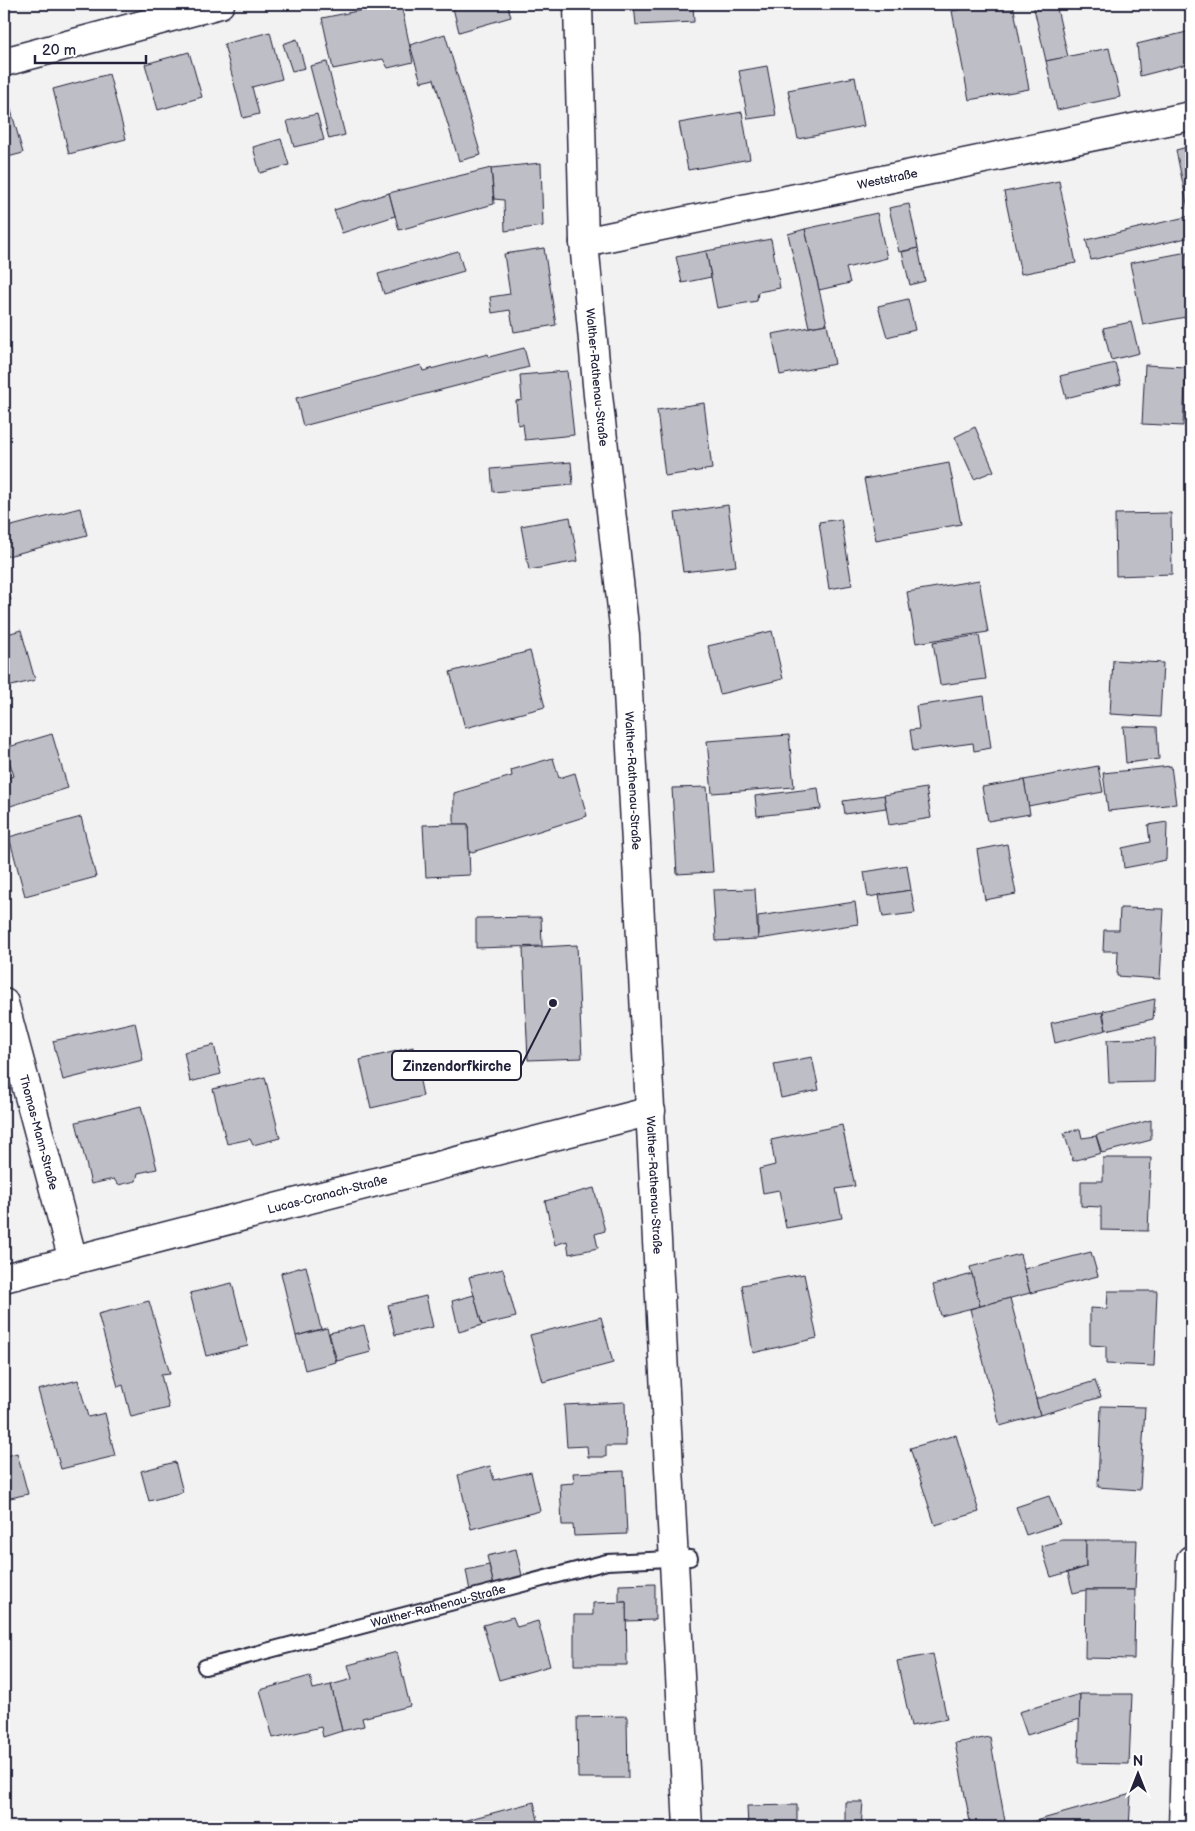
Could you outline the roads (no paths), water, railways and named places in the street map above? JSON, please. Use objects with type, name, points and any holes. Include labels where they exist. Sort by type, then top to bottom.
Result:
[{"type":"street","points":[[4,62],[220,4]]},
{"type":"street","name":"Walther-Rathenau-Straße","points":[[578,4],[584,242],[598,395],[625,635],[651,1111],[682,1558],[688,1827]]},
{"type":"street","name":"Weststraße","points":[[584,242],[1191,116]]},
{"type":"street","name":"Thomas-Mann-Straße","points":[[4,1004],[73,1260]]},
{"type":"street","name":"Lucas-Cranach-Straße","points":[[4,1278],[651,1111]]},
{"type":"street","points":[[1184,1827],[1191,1560]]},
{"type":"lane","name":"Walther-Rathenau-Straße","points":[[205,1667],[607,1562],[682,1558]]},
{"type":"tram line","points":[[1187,1827],[1191,1690]]},
{"type":"place","name":"Zinzendorfkirche","points":[[553,1003]]}]
